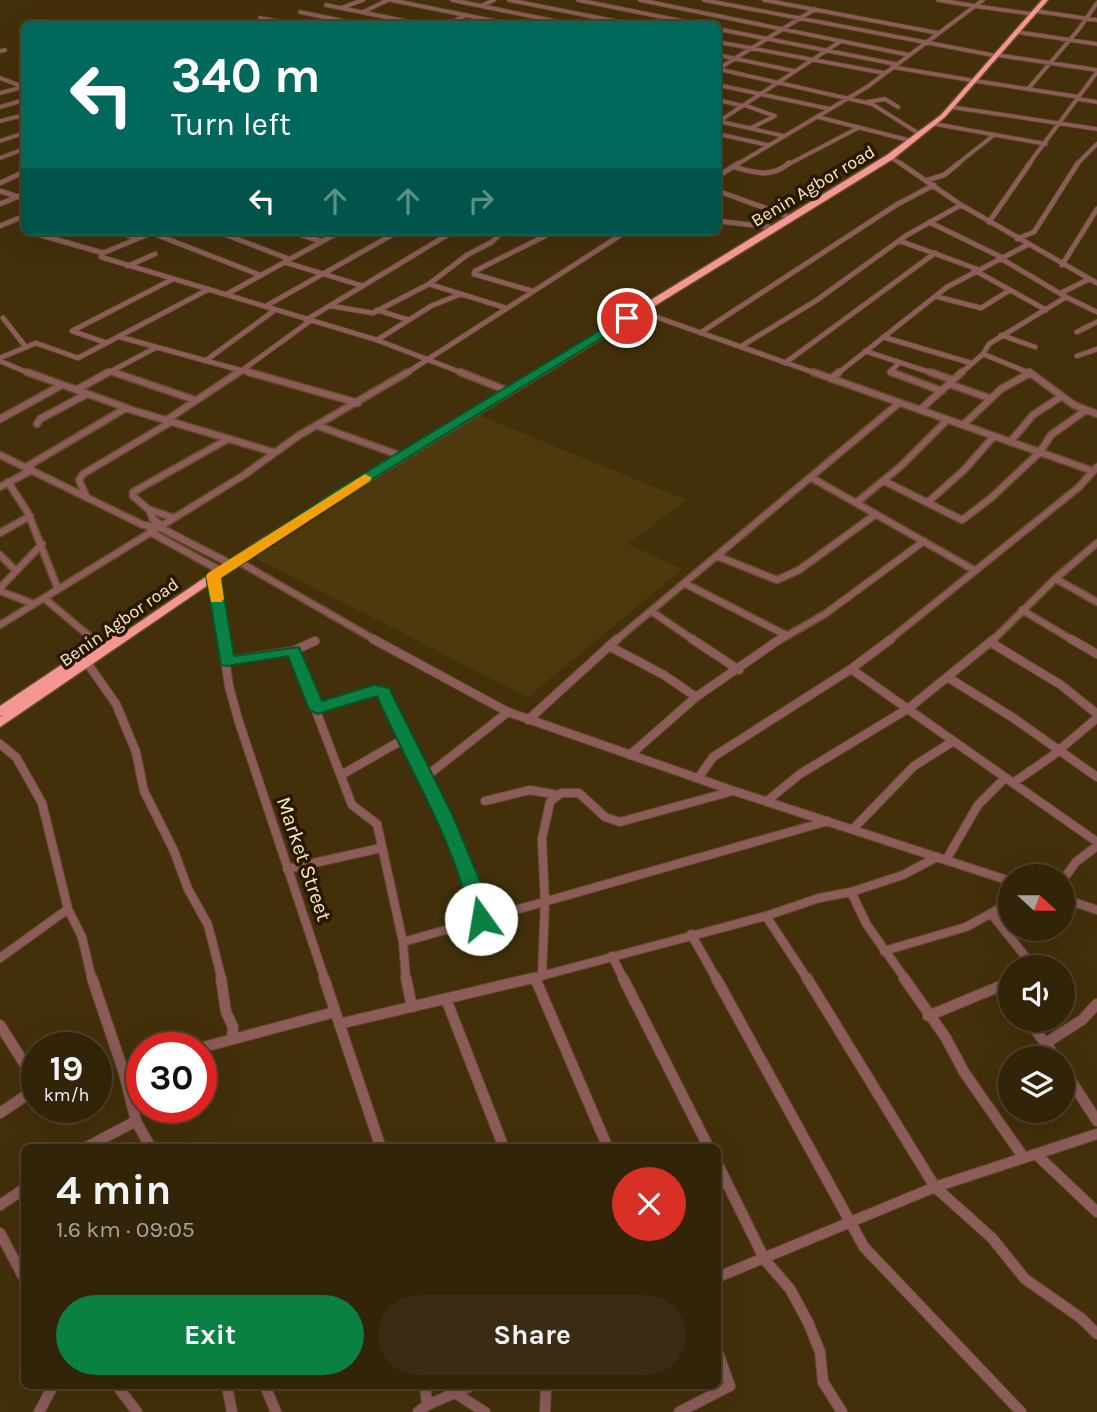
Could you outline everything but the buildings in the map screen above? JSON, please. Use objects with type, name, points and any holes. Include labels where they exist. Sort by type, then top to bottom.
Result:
[{"type":"highway","name":"Benin Agbor road","points":[[0,723],[231,562],[396,454],[787,216],[890,157],[934,124],[951,107],[1043,0]]},
{"type":"highway","name":"Benin Agbor road","points":[[995,55],[1032,13]]},
{"type":"highway","name":"Benin Agbor road","points":[[231,562],[826,194],[918,133],[973,81]]},
{"type":"highway","name":"Benin Agbor road","points":[[0,712],[217,572]]},
{"type":"street","points":[[341,8],[363,0]]},
{"type":"street","points":[[362,13],[389,0],[495,21]]},
{"type":"street","points":[[452,0],[554,21]]},
{"type":"street","points":[[480,6],[494,0]]},
{"type":"street","points":[[509,0],[615,21]]},
{"type":"street","points":[[578,0],[682,21]]},
{"type":"street","points":[[640,0],[909,55]]},
{"type":"street","points":[[704,0],[925,44],[1097,71],[1046,145],[1021,173],[989,222]]},
{"type":"street","points":[[764,0],[938,33]]},
{"type":"street","points":[[938,0],[1097,20]]},
{"type":"street","points":[[721,174],[849,98],[983,0]]},
{"type":"street","points":[[1028,89],[1079,29],[1097,3]]},
{"type":"street","points":[[326,5],[404,21]]},
{"type":"street","points":[[721,67],[815,9]]},
{"type":"street","points":[[300,12],[344,21]]},
{"type":"street","points":[[454,21],[466,15]]},
{"type":"street","points":[[260,18],[276,21]]},
{"type":"street","points":[[721,30],[894,66],[1097,102]]},
{"type":"street","points":[[1017,32],[1097,44]]},
{"type":"street","points":[[721,118],[781,82],[841,41]]},
{"type":"street","points":[[721,43],[884,73]]},
{"type":"street","points":[[721,56],[794,71]]},
{"type":"street","points":[[721,70],[865,102],[886,111],[918,133]]},
{"type":"street","points":[[0,78],[21,86]]},
{"type":"street","points":[[721,86],[830,109]]},
{"type":"street","points":[[0,93],[21,88]]},
{"type":"street","points":[[865,102],[886,99],[898,107]]},
{"type":"street","points":[[0,107],[21,101]]},
{"type":"street","points":[[721,101],[775,116],[751,128]]},
{"type":"street","points":[[951,107],[1097,130]]},
{"type":"street","points":[[0,119],[21,116]]},
{"type":"street","points":[[818,117],[908,140]]},
{"type":"street","points":[[721,120],[784,136]]},
{"type":"street","points":[[934,124],[1046,145]]},
{"type":"street","points":[[734,167],[761,174],[780,171],[788,164],[858,128]]},
{"type":"street","points":[[0,141],[21,134]]},
{"type":"street","points":[[721,135],[768,145]]},
{"type":"street","points":[[928,180],[944,175],[994,135]]},
{"type":"street","points":[[721,139],[727,137]]},
{"type":"street","points":[[1017,239],[1034,232],[1073,168],[1097,144]]},
{"type":"street","points":[[0,158],[21,150]]},
{"type":"street","points":[[890,157],[1017,239],[1097,282]]},
{"type":"street","points":[[0,183],[21,173]]},
{"type":"street","points":[[700,332],[896,205],[934,185]]},
{"type":"street","points":[[0,191],[21,196]]},
{"type":"street","points":[[721,192],[787,216]]},
{"type":"street","points":[[0,204],[21,196]]},
{"type":"street","points":[[740,347],[817,300],[929,222],[961,205]]},
{"type":"street","points":[[1062,265],[1097,209]]},
{"type":"street","points":[[0,226],[21,217]]},
{"type":"street","points":[[721,221],[769,227]]},
{"type":"street","points":[[929,222],[1097,312]]},
{"type":"street","points":[[40,235],[103,253],[144,235]]},
{"type":"street","points":[[127,235],[135,238]]},
{"type":"street","points":[[161,235],[260,275]]},
{"type":"street","points":[[226,235],[287,260],[363,286]]},
{"type":"street","points":[[302,235],[320,241]]},
{"type":"street","points":[[228,294],[333,235]]},
{"type":"street","points":[[267,306],[392,235]]},
{"type":"street","points":[[86,497],[79,480],[83,474],[222,385],[308,321],[447,235]]},
{"type":"street","points":[[331,306],[369,314],[429,285],[467,255],[492,242],[499,235]]},
{"type":"street","points":[[532,290],[474,274],[475,271],[547,235]]},
{"type":"street","points":[[0,625],[244,475],[273,452],[429,358],[621,235]]},
{"type":"street","points":[[900,241],[976,269],[1046,310]]},
{"type":"street","points":[[831,379],[938,297],[947,287],[976,269],[1027,245]]},
{"type":"street","points":[[103,253],[101,257],[128,267],[228,294],[308,321],[377,340],[503,389]]},
{"type":"street","points":[[785,363],[817,337],[912,272],[934,253]]},
{"type":"street","points":[[128,267],[155,254]]},
{"type":"street","points":[[920,410],[983,354],[989,344],[1046,310],[1089,279]]},
{"type":"street","points":[[108,343],[72,331],[172,280]]},
{"type":"street","points":[[429,285],[506,308]]},
{"type":"street","points":[[0,360],[25,346],[41,343],[77,359],[209,289]]},
{"type":"street","points":[[938,297],[981,308],[1010,290]]},
{"type":"street","points":[[377,340],[431,306],[461,294]]},
{"type":"street","points":[[205,361],[275,310]]},
{"type":"street","points":[[377,310],[409,320]]},
{"type":"street","points":[[639,311],[1095,472],[974,570],[933,607],[851,669],[713,757],[699,777]]},
{"type":"street","points":[[3,318],[25,346]]},
{"type":"street","points":[[1077,332],[1097,321]]},
{"type":"street","points":[[1001,335],[1035,347]]},
{"type":"street","points":[[120,337],[358,402]]},
{"type":"street","points":[[883,337],[971,363]]},
{"type":"street","points":[[75,390],[155,348]]},
{"type":"street","points":[[1077,356],[1097,349]]},
{"type":"street","points":[[865,351],[989,398]]},
{"type":"street","points":[[983,354],[1030,373],[1062,396],[1097,414]]},
{"type":"street","points":[[0,360],[60,386],[167,422],[273,452]]},
{"type":"street","points":[[899,363],[890,371],[942,390]]},
{"type":"street","points":[[112,372],[195,400]]},
{"type":"street","points":[[964,425],[989,398],[1030,373]]},
{"type":"street","points":[[0,419],[60,386]]},
{"type":"street","points":[[37,424],[40,419],[87,394]]},
{"type":"street","points":[[1010,442],[1022,424],[1034,413],[1062,396]]},
{"type":"street","points":[[528,720],[609,646],[899,403]]},
{"type":"street","points":[[0,487],[126,408]]},
{"type":"street","points":[[884,481],[962,520],[991,498],[1040,452],[1051,435],[1086,410]]},
{"type":"street","points":[[856,503],[884,481],[947,420]]},
{"type":"street","points":[[317,426],[396,454]]},
{"type":"street","points":[[928,502],[964,470],[994,436]]},
{"type":"street","points":[[174,518],[149,510],[133,496],[133,492],[228,438]]},
{"type":"street","points":[[1,456],[231,562],[508,712],[734,791],[998,877]]},
{"type":"street","points":[[812,478],[974,570]]},
{"type":"street","points":[[8,482],[30,516],[58,589]]},
{"type":"street","points":[[149,510],[156,528],[217,572]]},
{"type":"street","points":[[717,556],[777,580],[799,570],[876,514]]},
{"type":"street","points":[[0,533],[30,516]]},
{"type":"street","points":[[630,755],[696,697],[739,670],[786,635],[825,614],[924,541]]},
{"type":"street","points":[[767,802],[786,782],[826,755],[908,709],[990,642],[1021,610],[1097,543]]},
{"type":"street","points":[[34,604],[0,590],[15,570],[42,544]]},
{"type":"street","points":[[1088,550],[1097,555]]},
{"type":"street","points":[[0,555],[15,570]]},
{"type":"street","name":"Market Street","points":[[217,572],[227,662],[238,719],[380,1144]]},
{"type":"street","points":[[1056,579],[1097,602]]},
{"type":"street","points":[[684,583],[786,635]]},
{"type":"street","points":[[44,598],[100,645]]},
{"type":"street","points":[[1021,610],[1097,654]]},
{"type":"street","points":[[651,611],[669,627],[720,654],[739,670]]},
{"type":"street","points":[[227,662],[293,651],[315,641]]},
{"type":"street","points":[[339,1024],[538,977],[766,916],[903,875],[941,858],[978,805],[1057,749],[1097,716],[1061,685],[990,642]]},
{"type":"street","points":[[609,646],[664,675],[696,697]]},
{"type":"street","points":[[293,651],[343,774],[352,805],[377,824],[403,942],[405,982],[412,1006]]},
{"type":"street","points":[[88,663],[95,677],[116,704],[136,752],[144,791],[174,851],[188,889],[208,925],[224,988],[226,1012],[233,1027],[232,1037]]},
{"type":"street","points":[[851,669],[1097,844],[1075,864]]},
{"type":"street","points":[[947,677],[1022,723],[1097,777]]},
{"type":"street","points":[[317,709],[383,691],[404,739],[444,814],[473,886],[481,919]]},
{"type":"street","points":[[424,778],[508,712]]},
{"type":"street","points":[[343,774],[404,739]]},
{"type":"street","points":[[853,829],[914,766],[952,742]]},
{"type":"street","points":[[0,744],[16,757],[41,803],[68,909],[82,937],[93,984],[126,1081]]},
{"type":"street","points":[[485,801],[530,790],[558,795],[579,793],[605,817],[628,822],[734,791]]},
{"type":"street","points":[[558,795],[550,802],[542,839],[545,903],[538,977],[606,1144]]},
{"type":"street","points":[[403,942],[828,821]]},
{"type":"street","points":[[287,869],[381,848]]},
{"type":"street","points":[[851,892],[867,925],[1024,1158]]},
{"type":"street","points":[[1075,902],[1097,909]]},
{"type":"street","points":[[0,958],[68,909]]},
{"type":"street","points":[[884,951],[966,928],[998,912]]},
{"type":"street","points":[[766,916],[846,1039],[935,1187],[992,1238],[1025,1279],[1081,1318],[1097,1334]]},
{"type":"street","points":[[993,916],[1025,955]]},
{"type":"street","points":[[691,934],[864,1247],[1021,1412]]},
{"type":"street","points":[[612,956],[707,1144]]},
{"type":"street","points":[[928,1016],[998,987]]},
{"type":"street","points":[[446,999],[502,1144]]},
{"type":"street","points":[[1046,1043],[1082,1020],[1097,1004]]},
{"type":"street","points":[[217,1042],[335,1012]]},
{"type":"street","points":[[0,1025],[27,1069],[30,1092],[0,1113]]},
{"type":"street","points":[[1037,1032],[1048,1046]]},
{"type":"street","points":[[1075,1088],[1097,1121]]},
{"type":"street","points":[[93,1144],[132,1123]]},
{"type":"street","points":[[137,1123],[149,1144]]},
{"type":"street","points":[[721,1276],[765,1260],[935,1187],[1097,1134]]},
{"type":"street","points":[[1037,1155],[1097,1212]]},
{"type":"street","points":[[721,1171],[765,1260],[790,1289],[808,1322],[820,1352],[823,1382],[842,1412]]},
{"type":"street","points":[[0,1205],[21,1191]]},
{"type":"street","points":[[0,1233],[21,1272]]},
{"type":"street","points":[[679,1412],[730,1386],[721,1360]]},
{"type":"street","points":[[39,1412],[51,1389]]},
{"type":"street","points":[[119,1389],[137,1412]]},
{"type":"street","points":[[228,1389],[232,1412]]},
{"type":"street","points":[[266,1389],[276,1412]]},
{"type":"street","points":[[422,1408],[425,1389]]},
{"type":"street","points":[[422,1408],[464,1389]]},
{"type":"street","points":[[545,1412],[546,1389]]},
{"type":"street","points":[[455,1393],[485,1412]]},
{"type":"shaded area","points":[[478,415],[686,500],[628,544],[682,569],[528,697],[255,558]]},
{"type":"slow traffic","points":[[216,599],[213,576],[365,478]]},
{"type":"route","points":[[481,919],[473,886],[444,814],[404,739],[383,691],[374,690],[317,709],[293,651],[227,662],[213,576],[340,494],[627,318]]}]
